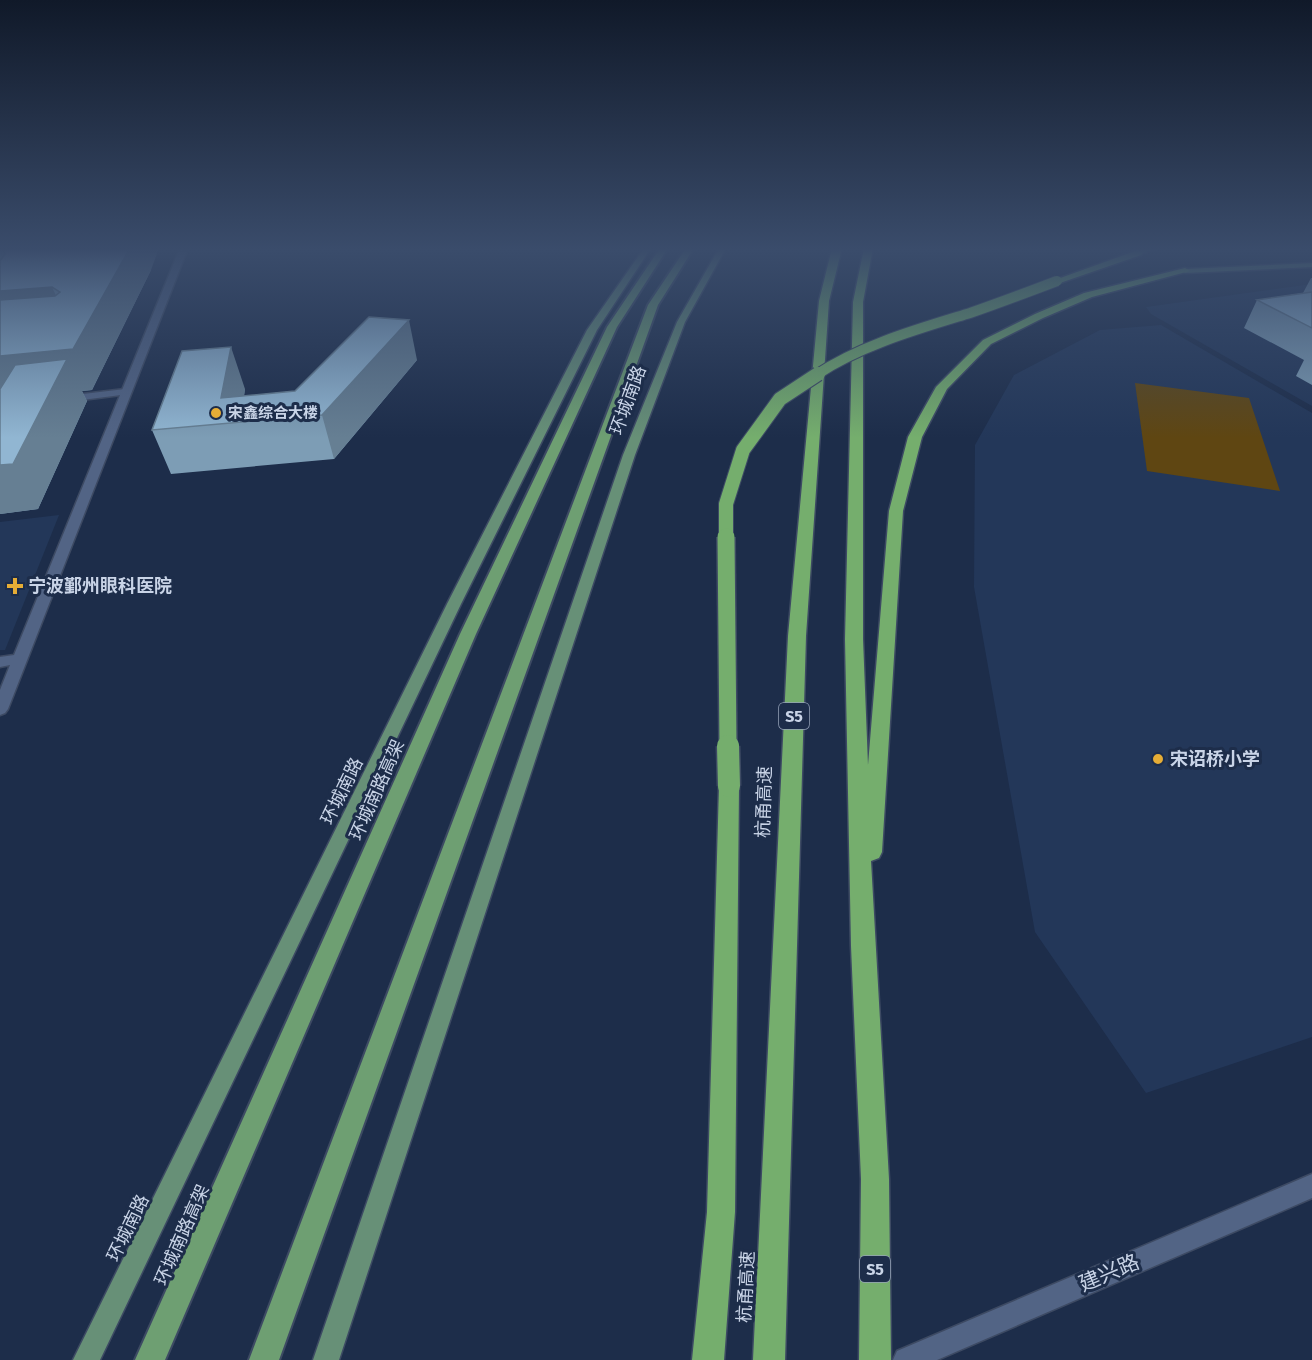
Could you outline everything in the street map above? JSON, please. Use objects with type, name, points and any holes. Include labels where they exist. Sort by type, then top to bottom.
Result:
[{"type":"highway","name":"环城南路高架","points":[[150,1360],[468,634],[612,327],[622,311]]},
{"type":"highway","points":[[264,1360],[650,311]]},
{"type":"highway","name":"杭甬高速","points":[[769,1360],[797,636],[823,311]]},
{"type":"highway","name":"S5","points":[[858,311],[854,639],[863,946],[874,1179],[875,1360]]},
{"type":"highway","points":[[708,1360],[721,1212],[729,786],[725,634],[726,504],[743,450],[780,399],[828,367],[901,335],[974,311]]},
{"type":"highway","points":[[863,946],[896,511],[915,437],[942,387],[987,342],[1050,311]]},
{"type":"main road","name":"环城南路","points":[[86,1360],[454,604],[592,330],[604,311]]},
{"type":"main road","name":"环城南路","points":[[326,1360],[629,455],[663,361],[686,311]]},
{"type":"street","points":[[0,709],[158,311]]},
{"type":"street","points":[[57,400],[125,392]]},
{"type":"street","points":[[0,662],[20,659]]},
{"type":"street","name":"建兴路","points":[[906,1360],[1312,1186]]},
{"type":"shaded area","points":[[1149,311],[1312,311],[1312,406]]},
{"type":"shaded area","name":"宋诏桥小学","points":[[1161,325],[1312,413],[1312,1037],[1146,1093],[1035,932],[974,587],[975,445],[1014,375],[1100,330]]},
{"type":"shaded area","points":[[1135,383],[1249,398],[1280,491],[1147,471]]},
{"type":"shaded area","name":"宁波鄞州眼科医院","points":[[59,515],[5,650],[0,650],[0,522]]},
{"type":"building","points":[[0,311],[94,311],[73,349],[0,356]]},
{"type":"building","points":[[1280,311],[1312,311],[1312,328]]},
{"type":"building","points":[[369,317],[409,320],[322,415],[152,430],[182,351],[231,347],[221,398],[295,391]]},
{"type":"building","points":[[67,359],[13,464],[0,465],[0,389],[15,365]]},
{"type":"place","name":"宋鑫综合大楼","points":[[216,413]]},
{"type":"place","name":"宁波鄞州眼科医院","points":[[15,586]]},
{"type":"place","name":"宋诏桥小学","points":[[1158,759]]}]
